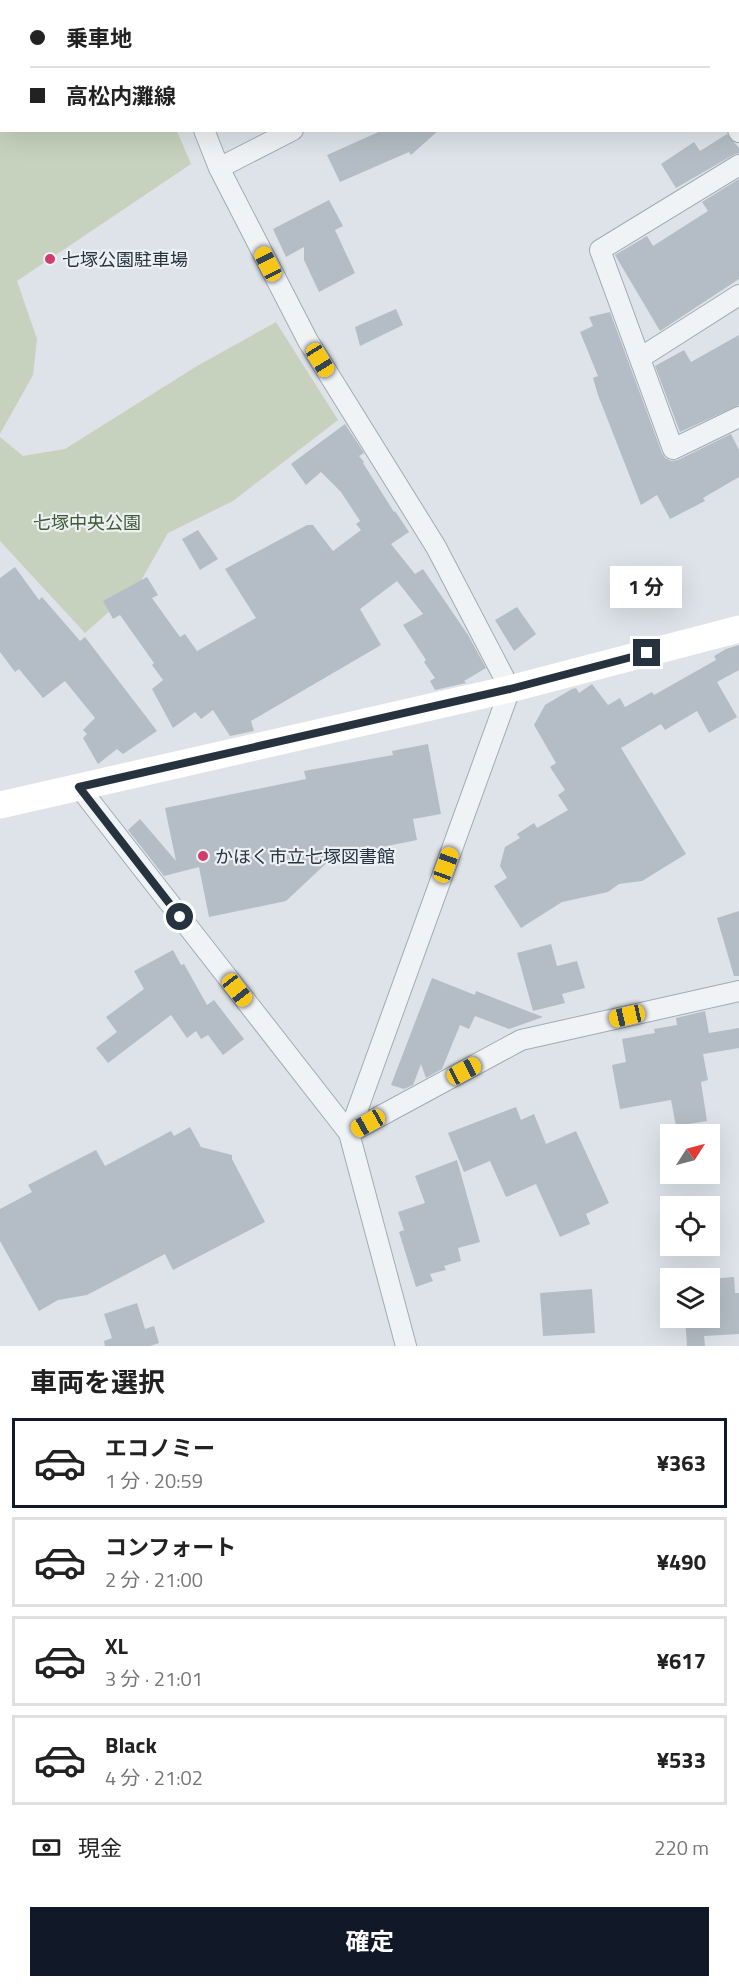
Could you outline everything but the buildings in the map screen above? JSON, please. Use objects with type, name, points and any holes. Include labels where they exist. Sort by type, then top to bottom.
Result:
[{"type":"main road","points":[[0,805],[510,689],[739,629]]},
{"type":"street","points":[[205,132],[219,168],[308,341],[436,547],[510,689],[349,1133]]},
{"type":"street","points":[[219,168],[289,132]]},
{"type":"street","points":[[739,165],[600,250],[674,449],[739,417]]},
{"type":"street","points":[[640,358],[739,296]]},
{"type":"street","points":[[79,787],[349,1133],[406,1346]]},
{"type":"street","points":[[349,1133],[521,1040],[739,991]]},
{"type":"green space","points":[[0,132],[177,132],[191,164],[17,281],[37,339],[33,375],[0,434]]},
{"type":"green space","name":"七塚中央公園","points":[[276,322],[338,420],[233,501],[168,533],[138,586],[85,633],[0,541],[0,437],[23,456],[65,449],[197,366]]},
{"type":"place","name":"七塚公園駐車場","points":[[50,259]]},
{"type":"place","name":"かほく市立七塚図書館","points":[[203,856]]},
{"type":"route","points":[[180,917],[79,787],[510,689],[647,653]]}]
